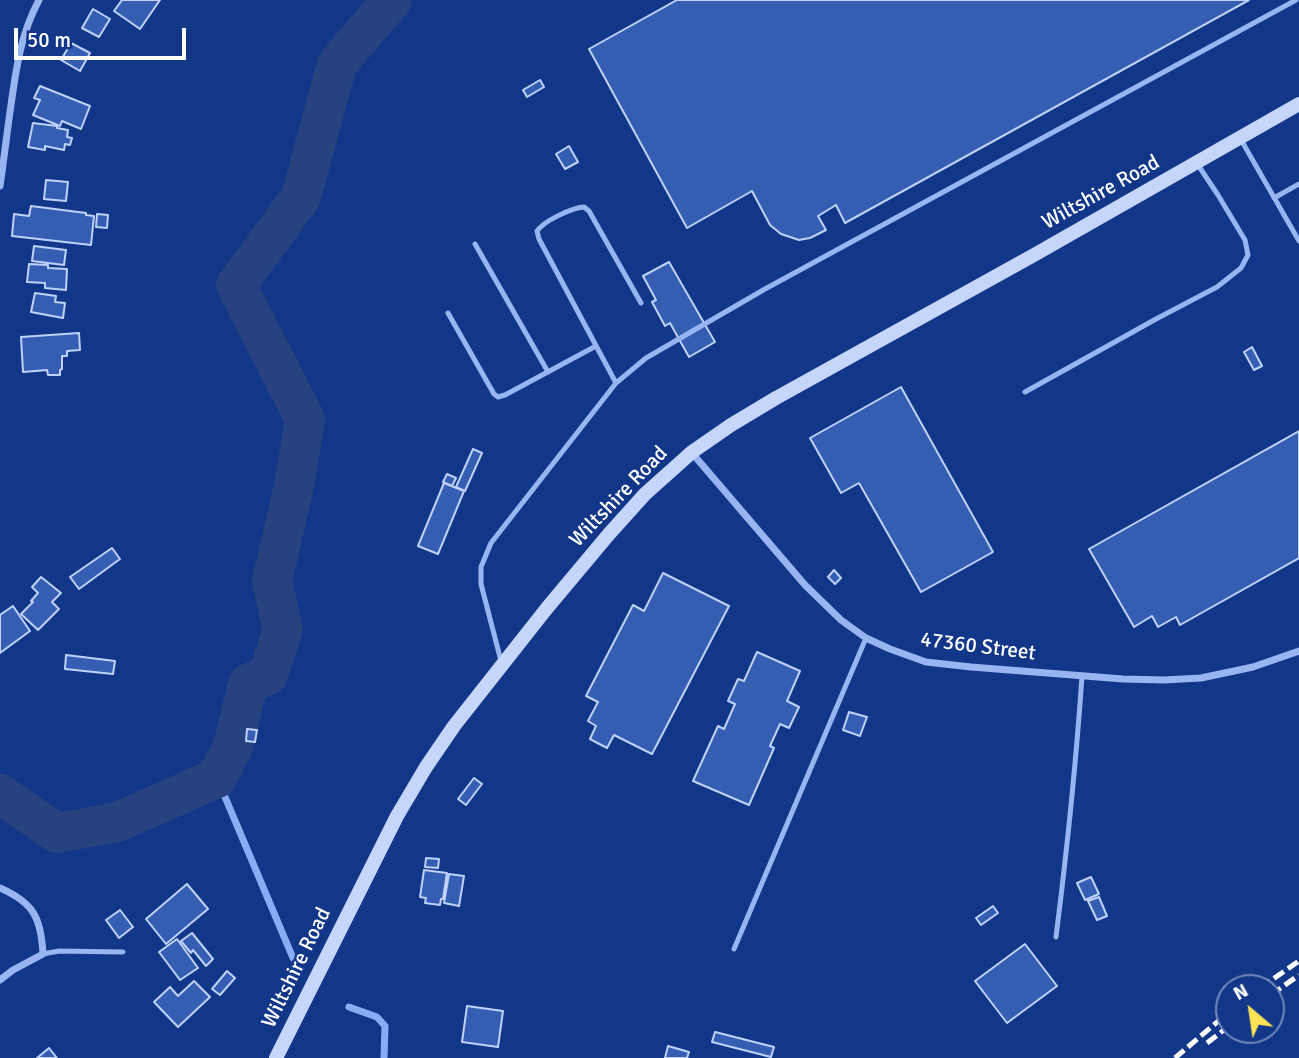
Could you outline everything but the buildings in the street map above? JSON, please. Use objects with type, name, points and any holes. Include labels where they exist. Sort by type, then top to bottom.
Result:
[{"type":"street","points":[[0,187],[22,40],[39,0]]},
{"type":"street","name":"Wiltshire Road","points":[[276,1058],[397,816],[440,747],[501,664],[645,494],[692,452],[776,398],[1299,104]]},
{"type":"street","name":"47360 Street","points":[[692,452],[805,585],[841,620],[866,638],[926,662],[1123,679],[1201,678],[1253,667],[1299,651]]},
{"type":"street","points":[[0,888],[25,902],[37,918],[43,954],[0,980]]},
{"type":"lane","points":[[501,664],[481,584],[481,567],[491,543],[615,383],[646,358],[765,289],[1296,0]]},
{"type":"lane","points":[[1240,138],[1299,241]]},
{"type":"lane","points":[[1025,392],[1217,286],[1241,268],[1248,255],[1245,240],[1197,163]]},
{"type":"lane","points":[[1275,198],[1299,184]]},
{"type":"lane","points":[[615,383],[539,239],[537,231],[541,225],[576,207],[584,207],[589,211],[641,303]]},
{"type":"lane","points":[[475,244],[548,372]]},
{"type":"lane","points":[[448,313],[498,397],[505,396],[596,346]]},
{"type":"lane","points":[[733,949],[866,638]]},
{"type":"lane","points":[[1056,937],[1072,807],[1082,676]]},
{"type":"lane","points":[[43,954],[60,951],[123,952]]},
{"type":"waterway","points":[[0,794],[57,833],[118,822],[217,778],[233,746],[248,684],[268,675],[283,630],[272,581],[294,486],[305,419],[236,285],[301,197],[337,64],[392,0]]},
{"type":"waterway","points":[[217,778],[293,958]]},
{"type":"waterway","points":[[349,1007],[377,1017],[385,1026],[384,1058]]},
{"type":"railway","points":[[1280,974],[1299,961]]},
{"type":"railway","points":[[1285,985],[1299,975]]},
{"type":"railway","points":[[1175,1058],[1215,1024]]},
{"type":"railway","points":[[1207,1043],[1215,1037]]}]
